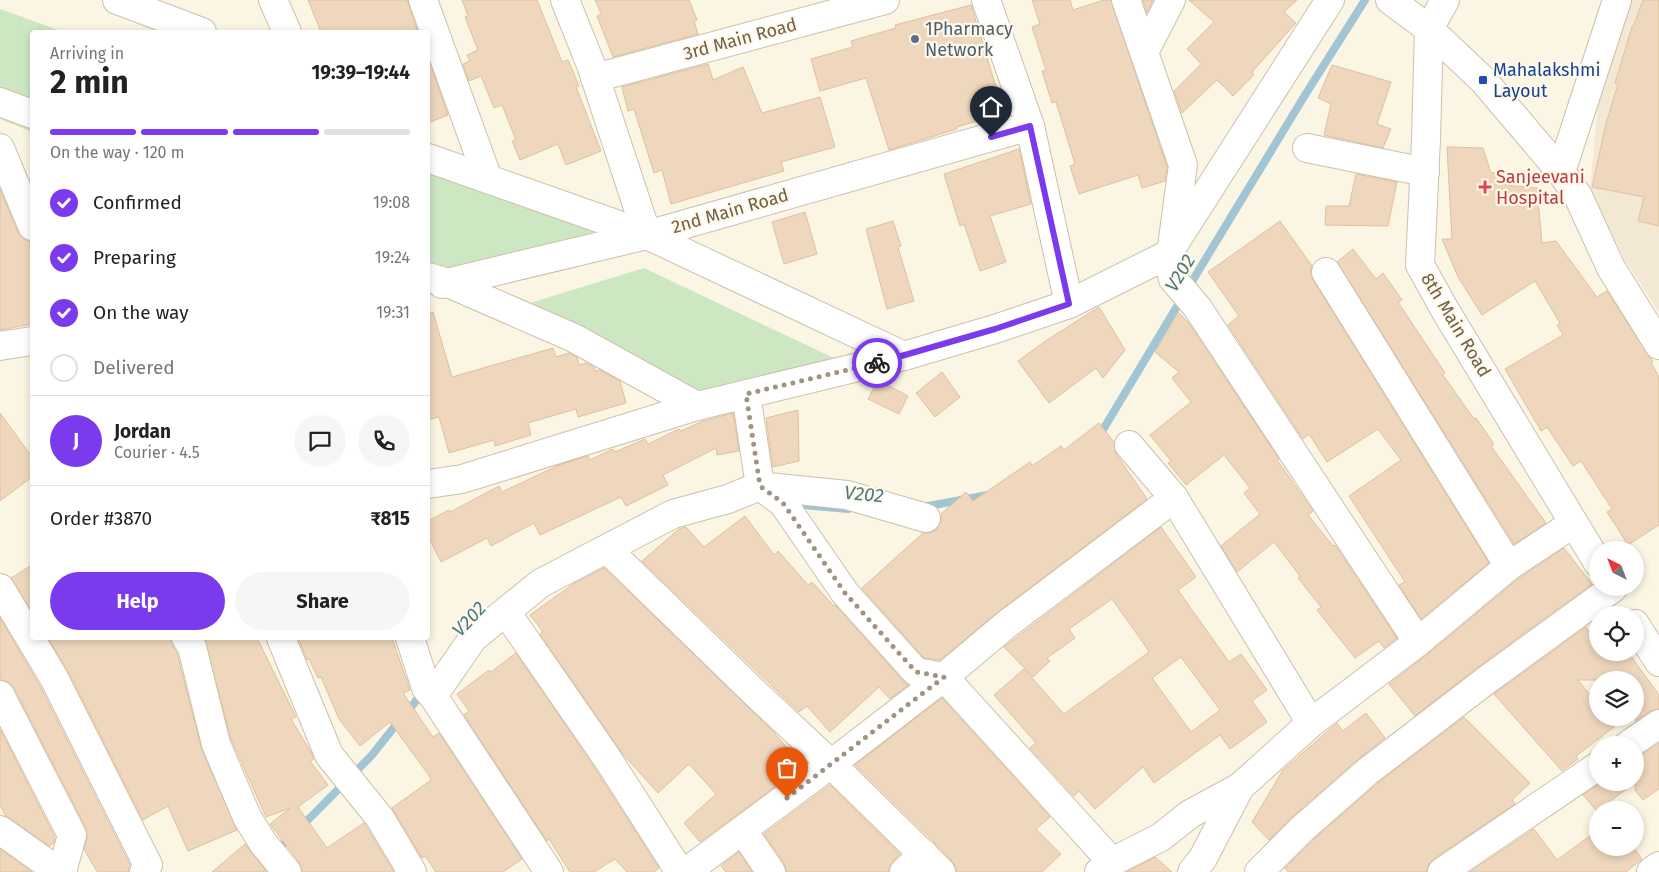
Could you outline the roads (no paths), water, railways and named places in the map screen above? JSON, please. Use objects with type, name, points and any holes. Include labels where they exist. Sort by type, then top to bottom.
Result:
[{"type":"street","points":[[273,0],[286,30]]},
{"type":"street","points":[[423,0],[488,180]]},
{"type":"street","points":[[565,0],[595,78],[647,235]]},
{"type":"street","name":"3rd Main Road","points":[[595,78],[885,0]]},
{"type":"street","points":[[986,0],[1030,126],[1069,304]]},
{"type":"street","points":[[1126,0],[1183,165],[1171,259],[1196,307],[1418,642]]},
{"type":"street","points":[[1144,52],[1171,0]]},
{"type":"street","points":[[430,484],[462,479],[697,406],[904,356],[995,329],[1069,304],[1171,259],[1330,0]]},
{"type":"street","points":[[1390,0],[1429,29],[1483,80],[1561,172],[1578,196],[1611,268],[1659,345]]},
{"type":"street","points":[[1429,29],[1445,0]]},
{"type":"street","points":[[1561,172],[1617,0]]},
{"type":"street","points":[[128,2],[197,30]]},
{"type":"street","name":"8th Main Road","points":[[1429,29],[1420,265],[1445,310],[1589,548]]},
{"type":"street","points":[[0,102],[30,113]]},
{"type":"street","name":"2nd Main Road","points":[[434,282],[647,235],[1030,126]]},
{"type":"street","points":[[0,148],[30,221]]},
{"type":"street","points":[[1307,148],[1425,172]]},
{"type":"street","points":[[430,159],[647,235],[904,356]]},
{"type":"street","points":[[1326,272],[1509,566]]},
{"type":"street","points":[[434,282],[574,338],[697,406]]},
{"type":"street","points":[[0,346],[30,341]]},
{"type":"street","points":[[746,394],[760,486],[783,503],[845,593],[916,672],[944,677],[1105,867],[1161,837],[1190,814],[1240,786],[1311,723],[1418,642],[1509,566],[1574,523]]},
{"type":"street","points":[[1129,445],[1174,498],[1311,723]]},
{"type":"street","points":[[433,696],[474,638],[541,583],[673,514],[728,498],[760,486],[847,496],[926,518]]},
{"type":"street","points":[[686,872],[831,764],[944,677],[1007,624],[1174,498]]},
{"type":"street","points":[[606,549],[932,863],[904,872]]},
{"type":"street","points":[[3,576],[30,630]]},
{"type":"street","points":[[1259,872],[1302,829],[1368,771],[1488,679],[1601,596]]},
{"type":"street","points":[[506,612],[607,758],[680,872]]},
{"type":"street","points":[[1644,638],[1659,662]]},
{"type":"street","points":[[35,640],[148,866],[144,872]]},
{"type":"street","points":[[187,640],[192,648],[216,744],[247,817],[262,843],[287,872]]},
{"type":"street","points":[[282,640],[329,755],[380,818],[412,872]]},
{"type":"street","points":[[411,640],[426,688],[549,872]]},
{"type":"street","points":[[0,695],[72,835],[61,872],[0,830]]},
{"type":"street","points":[[1641,736],[1659,724]]},
{"type":"street","points":[[1442,872],[1589,772]]},
{"type":"street","points":[[1192,872],[1203,858],[1240,786]]},
{"type":"street","points":[[743,831],[771,872]]},
{"type":"street","points":[[1651,872],[1659,866]]},
{"type":"waterway","name":"V202","points":[[1188,288],[1365,0]]},
{"type":"waterway","name":"V202","points":[[1098,435],[1101,433],[1182,298]]},
{"type":"waterway","name":"V202","points":[[923,507],[988,495]]},
{"type":"waterway","name":"V202","points":[[792,504],[848,509]]},
{"type":"waterway","name":"V202","points":[[407,712],[423,692]]},
{"type":"waterway","name":"V202","points":[[302,826],[372,755],[399,721]]},
{"type":"waterway","name":"V202","points":[[239,872],[286,842],[292,836]]},
{"type":"place","name":"1Pharmacy Network","points":[[915,39]]},
{"type":"place","name":"Mahalakshmi Layout","points":[[1483,80]]},
{"type":"place","name":"Sanjeevani Hospital","points":[[1485,187]]}]
